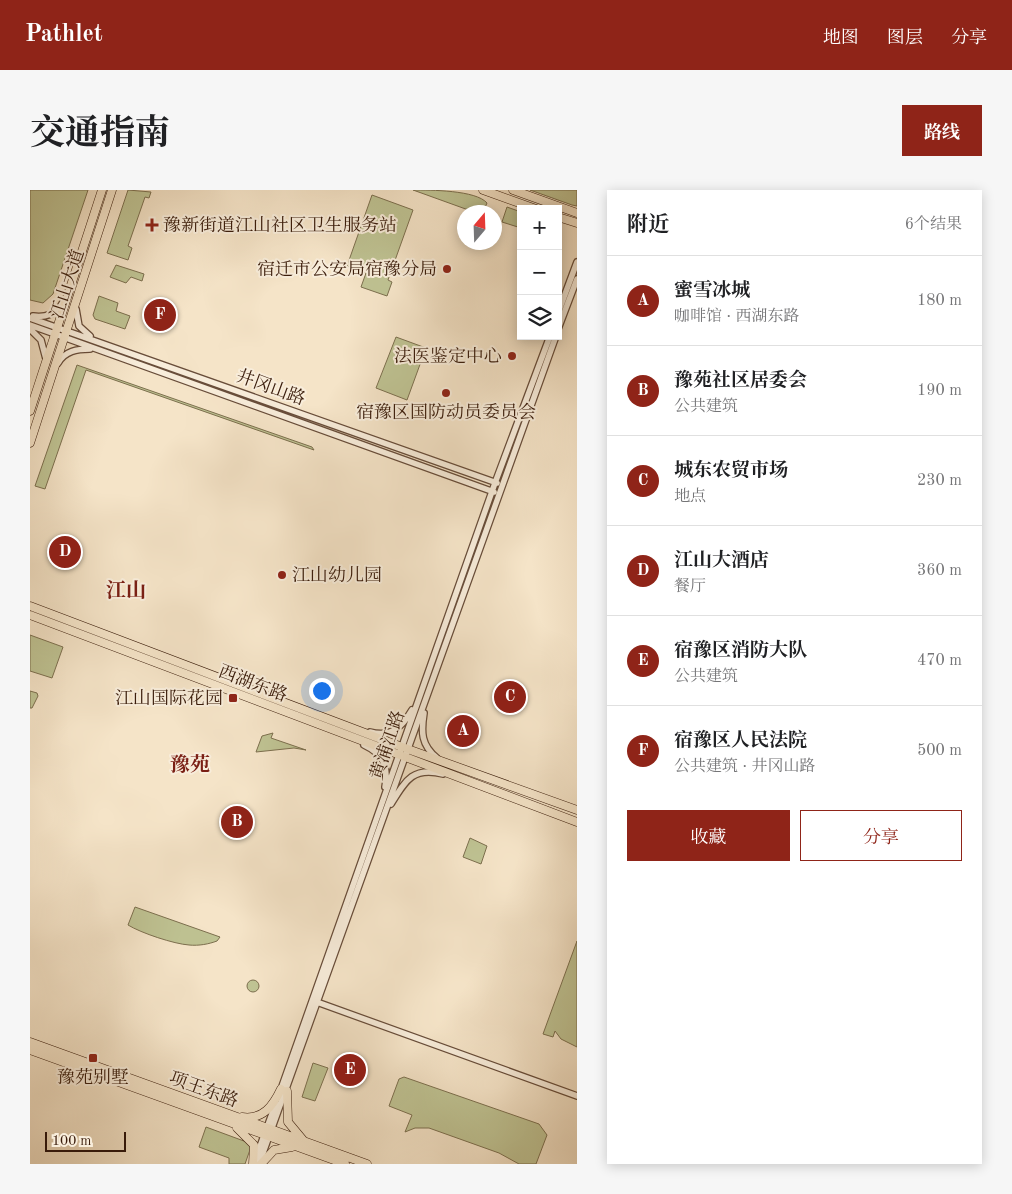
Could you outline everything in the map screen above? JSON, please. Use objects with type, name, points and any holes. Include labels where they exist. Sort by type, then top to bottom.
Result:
[{"type":"main road","name":"江山大道","points":[[30,411],[102,190]]},
{"type":"main road","name":"江山大道","points":[[30,443],[112,190]]},
{"type":"main road","points":[[483,190],[525,205]]},
{"type":"main road","points":[[513,190],[577,213]]},
{"type":"main road","points":[[562,218],[577,223]]},
{"type":"main road","name":"西湖东路","points":[[30,605],[405,748],[577,810]]},
{"type":"main road","name":"西湖东路","points":[[32,616],[577,822]]},
{"type":"main road","name":"项王东路","points":[[30,1042],[231,1119]]},
{"type":"main road","name":"项王东路","points":[[30,1050],[303,1145],[367,1164]]},
{"type":"main road","points":[[231,1119],[263,1114],[274,1104],[284,1090]]},
{"type":"main road","points":[[260,1164],[268,1155],[281,1147],[303,1145],[288,1122],[284,1090]]},
{"type":"main road","points":[[231,1119],[252,1142],[254,1164]]},
{"type":"main road","name":"项王东路","points":[[303,1145],[345,1164]]},
{"type":"street","points":[[562,302],[577,262]]},
{"type":"street","points":[[562,318],[577,279]]},
{"type":"street","points":[[30,317],[44,317],[61,307],[72,282]]},
{"type":"street","points":[[78,298],[76,312],[79,326],[88,335],[108,345]]},
{"type":"street","name":"井冈山路","points":[[30,317],[98,350],[495,492]]},
{"type":"street","points":[[30,327],[44,346],[46,362]]},
{"type":"street","name":"井冈山路","points":[[30,327],[56,330]]},
{"type":"street","name":"井冈山路","points":[[66,334],[108,345],[498,484]]},
{"type":"street","name":"黄浦江路","points":[[498,484],[549,340]]},
{"type":"street","name":"黄浦江路","points":[[254,1164],[284,1090],[495,492],[554,340]]},
{"type":"street","points":[[55,367],[63,356],[70,352],[82,349],[98,350]]},
{"type":"street","points":[[338,722],[374,733],[392,733],[405,722],[422,699]]},
{"type":"street","points":[[422,699],[423,742],[428,751],[464,769]]},
{"type":"street","points":[[335,731],[373,749],[386,765],[387,777],[380,819]]},
{"type":"street","points":[[380,819],[406,780],[415,774],[433,772],[462,779]]},
{"type":"street","points":[[315,1001],[577,1096]]},
{"type":"street","points":[[260,1164],[268,1132]]},
{"type":"green space","points":[[30,190],[88,190],[53,294],[43,303],[30,300]]},
{"type":"green space","points":[[128,190],[151,192],[149,198],[145,197],[128,246],[132,248],[128,260],[107,253]]},
{"type":"green space","points":[[413,190],[463,193],[473,195],[487,203],[486,205],[457,206]]},
{"type":"green space","points":[[530,190],[577,190],[577,206],[572,205]]},
{"type":"green space","points":[[372,195],[413,210],[388,280],[392,282],[387,296],[361,287],[366,273],[347,266]]},
{"type":"green space","points":[[507,207],[517,211],[517,227],[502,222]]},
{"type":"green space","points":[[116,265],[144,274],[142,281],[131,277],[126,283],[110,277]]},
{"type":"green space","points":[[99,296],[118,303],[116,311],[130,316],[125,329],[95,319],[93,315]]},
{"type":"green space","points":[[396,337],[426,348],[407,400],[376,388]]},
{"type":"green space","points":[[77,365],[312,447],[314,450],[86,370],[45,489],[35,486]]},
{"type":"green space","points":[[30,635],[63,647],[52,678],[30,671]]},
{"type":"green space","points":[[30,691],[37,693],[38,696],[32,708],[30,708]]},
{"type":"green space","points":[[273,733],[271,738],[306,750],[294,748],[256,752],[262,736]]},
{"type":"green space","points":[[470,838],[487,846],[481,864],[463,857]]},
{"type":"green space","points":[[135,907],[220,937],[214,942],[193,945],[175,943],[149,935],[128,925]]},
{"type":"green space","points":[[577,941],[577,1047],[561,1039],[555,1031],[553,1037],[543,1034]]},
{"type":"green space","points":[[251,980],[255,980],[259,986],[255,992],[251,992],[247,988],[247,984]]},
{"type":"green space","points":[[313,1063],[328,1068],[315,1101],[302,1097]]},
{"type":"green space","points":[[404,1077],[539,1124],[547,1135],[536,1164],[519,1164],[499,1153],[429,1128],[415,1128],[405,1132],[412,1115],[389,1106],[399,1079]]},
{"type":"green space","points":[[206,1127],[252,1144],[245,1164],[229,1164],[229,1158],[199,1147]]},
{"type":"place","name":"豫新街道江山社区卫生服务站","points":[[152,225]]},
{"type":"place","name":"宿迁市公安局宿豫分局","points":[[447,269]]},
{"type":"place","name":"宿豫区人民法院","points":[[160,315]]},
{"type":"place","name":"法医鉴定中心","points":[[512,356]]},
{"type":"place","name":"宿豫区国防动员委员会","points":[[446,393]]},
{"type":"place","name":"江山大酒店","points":[[65,552]]},
{"type":"place","name":"江山幼儿园","points":[[282,575]]},
{"type":"place","name":"城东农贸市场","points":[[510,697]]},
{"type":"place","name":"江山国际花园","points":[[233,698]]},
{"type":"place","name":"蜜雪冰城","points":[[463,731]]},
{"type":"place","name":"豫苑社区居委会","points":[[237,822]]},
{"type":"place","name":"豫苑别墅","points":[[93,1058]]},
{"type":"place","name":"宿豫区消防大队","points":[[350,1070]]},
{"type":"district","name":"江山","points":[[126,590]]},
{"type":"district","name":"豫苑","points":[[190,764]]}]
